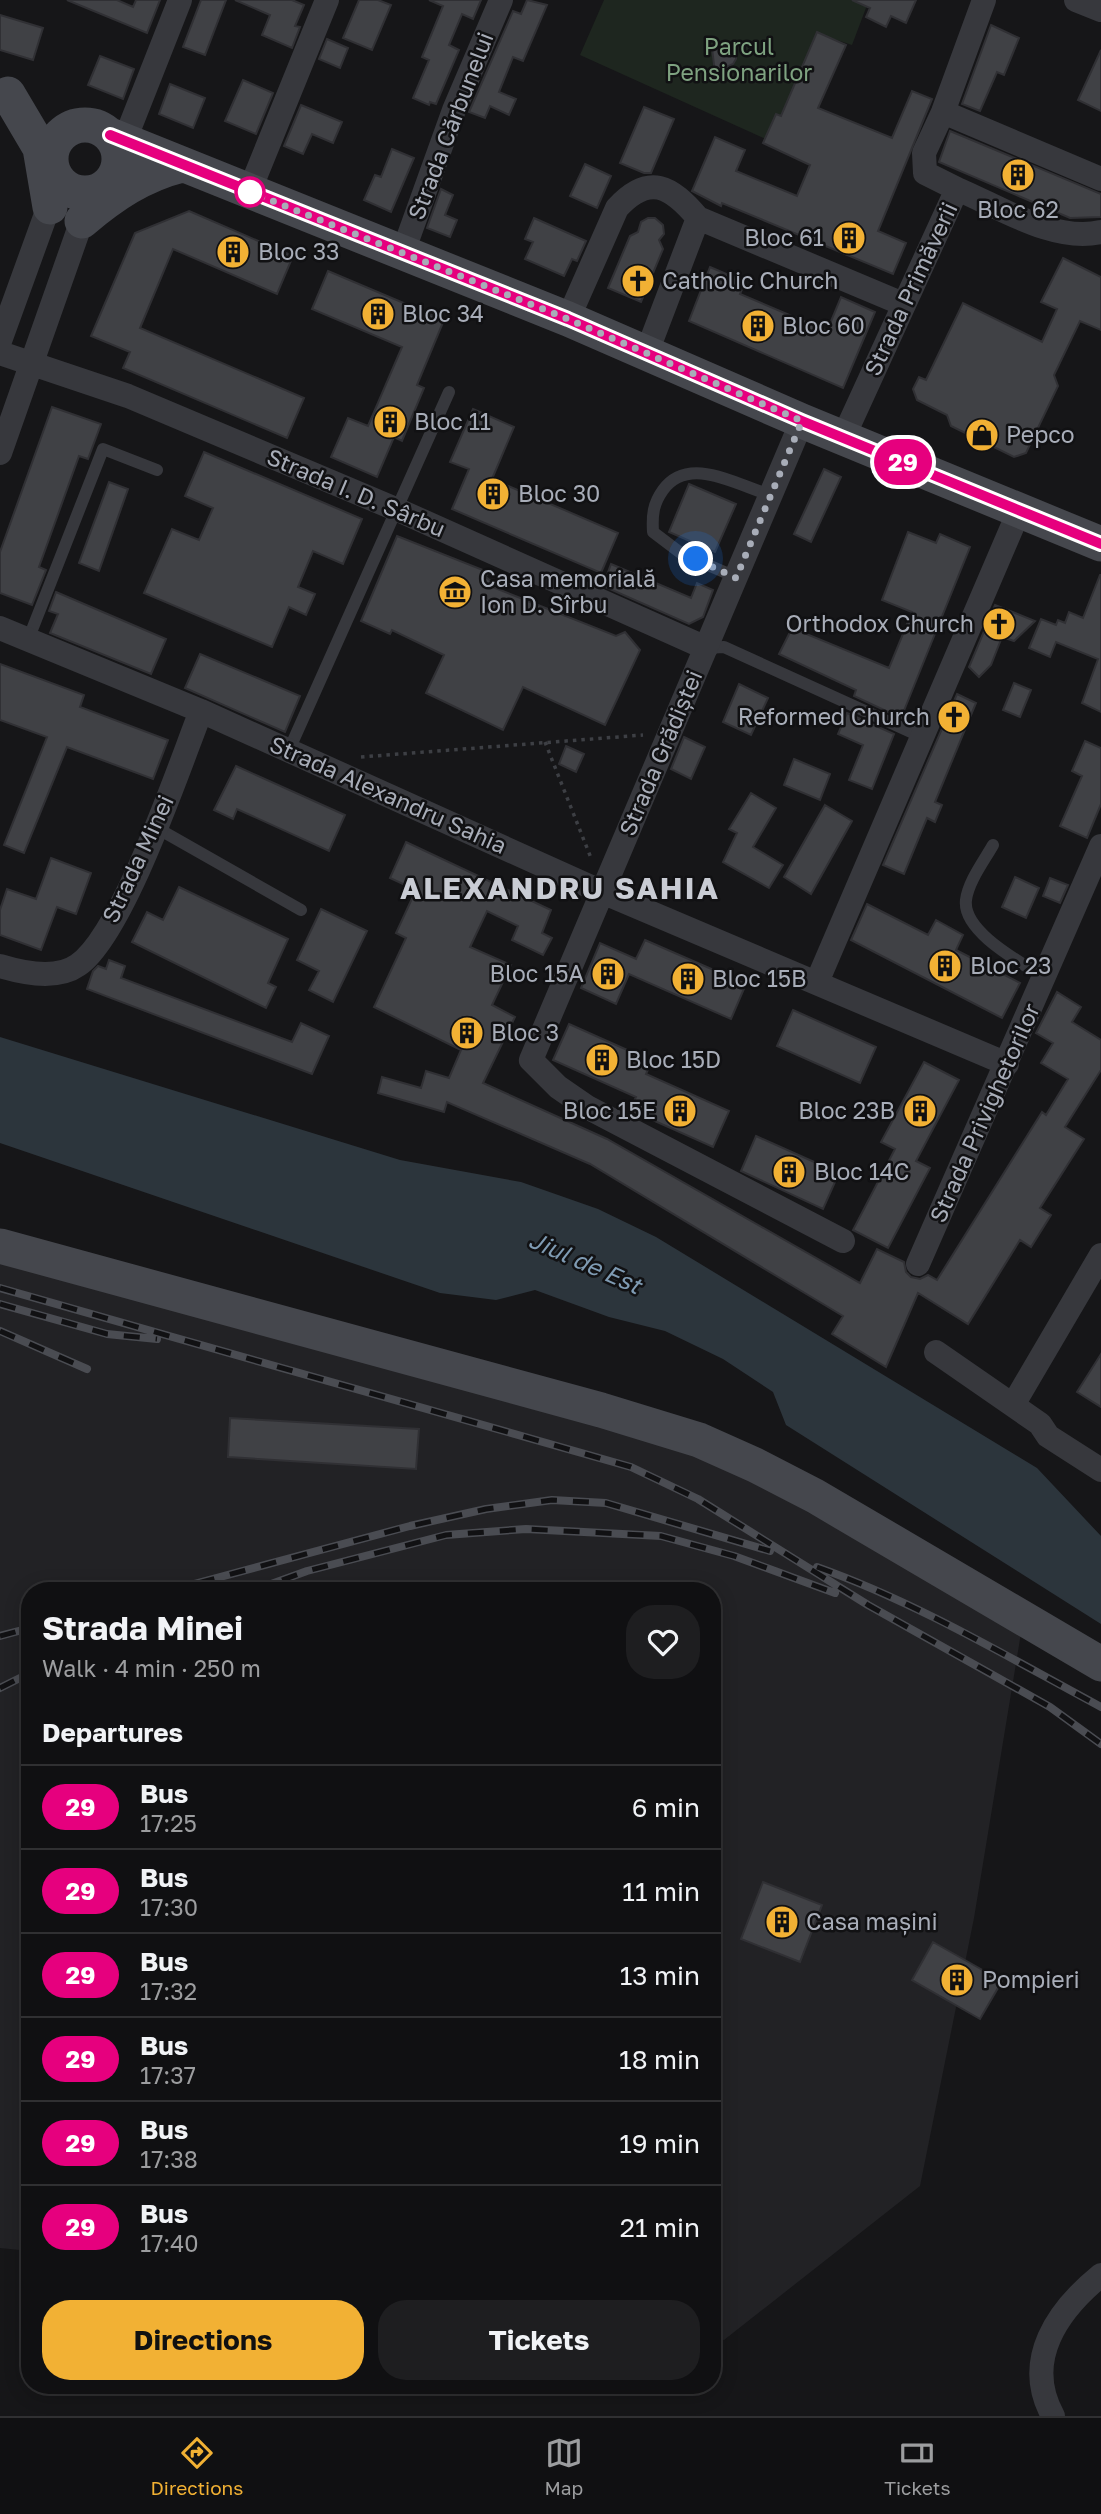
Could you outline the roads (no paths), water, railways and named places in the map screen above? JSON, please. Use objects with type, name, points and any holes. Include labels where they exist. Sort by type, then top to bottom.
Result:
[{"type":"main road","points":[[4,93],[568,319],[802,421],[1101,544]]},
{"type":"main road","points":[[4,93],[40,148],[54,192]]},
{"type":"main road","points":[[54,192],[51,157],[60,136],[68,129],[108,134]]},
{"type":"main road","points":[[87,206],[118,167],[119,156],[108,134]]},
{"type":"main road","points":[[87,206],[155,172],[182,166]]},
{"type":"main road","points":[[54,192],[75,191],[87,206]]},
{"type":"main road","points":[[0,1246],[601,1409],[699,1440],[815,1496],[1101,1664]]},
{"type":"street","points":[[108,134],[180,0]]},
{"type":"street","points":[[249,192],[327,0]]},
{"type":"street","name":"Strada Cărbunelui","points":[[403,252],[454,110],[501,0]]},
{"type":"street","name":"Strada Primăverii","points":[[843,438],[957,189],[925,173],[924,153],[943,112],[984,0]]},
{"type":"street","points":[[1076,0],[1101,10]]},
{"type":"street","points":[[943,112],[1101,179]]},
{"type":"street","points":[[568,319],[617,208],[630,194],[646,185],[661,187],[681,198],[698,218],[903,304]]},
{"type":"street","points":[[957,189],[1047,227],[1084,236],[1101,232]]},
{"type":"street","points":[[0,341],[54,192]]},
{"type":"street","points":[[0,453],[87,206]]},
{"type":"street","points":[[647,352],[698,218]]},
{"type":"street","name":"Strada I. D. Sârbu","points":[[0,353],[128,396],[398,510],[706,648]]},
{"type":"street","name":"Strada Grădiștei","points":[[802,421],[531,1060],[558,1087],[587,1107],[843,1241]]},
{"type":"street","points":[[817,982],[1019,512]]},
{"type":"street","name":"Strada Alexandru Sahia","points":[[0,628],[201,711],[602,892],[1007,1064]]},
{"type":"street","name":"Strada Minei","points":[[0,966],[46,975],[77,965],[98,942],[123,901],[201,711]]},
{"type":"street","name":"Strada Privighetorilor","points":[[918,1264],[1101,846]]},
{"type":"street","points":[[1013,1405],[1101,1255]]},
{"type":"street","points":[[936,1352],[1040,1424],[1048,1436],[1101,1470]]},
{"type":"street","points":[[1054,2416],[1045,2402],[1040,2368],[1048,2334],[1074,2297],[1101,2274]]},
{"type":"lane","points":[[289,750],[449,392]]},
{"type":"lane","points":[[28,640],[103,449],[158,470]]},
{"type":"lane","points":[[736,578],[682,554],[653,532],[652,513],[657,500],[666,486],[680,476],[694,471],[771,495]]},
{"type":"lane","points":[[706,648],[723,647],[922,737]]},
{"type":"lane","points":[[155,827],[300,910]]},
{"type":"lane","points":[[993,845],[967,894],[968,915],[986,938],[1045,978]]},
{"type":"water","name":"Jiul de Est","points":[[0,1037],[400,1160],[521,1182],[598,1209],[656,1237],[1037,1468],[1101,1536],[1101,1624],[786,1425],[773,1392],[723,1359],[665,1331],[609,1317],[535,1290],[496,1300],[440,1293],[0,1143]]},
{"type":"railway","points":[[0,1288],[631,1467],[698,1499],[868,1605],[1050,1707],[1101,1744]]},
{"type":"railway","points":[[0,1304],[107,1334],[157,1339]]},
{"type":"railway","points":[[0,1331],[87,1369]]},
{"type":"railway","points":[[202,1582],[410,1526],[486,1509],[552,1500],[606,1503],[770,1551]]},
{"type":"railway","points":[[277,1582],[307,1571],[446,1535],[526,1529],[661,1536],[734,1556],[835,1593]]},
{"type":"railway","points":[[817,1567],[926,1613],[1101,1707]]},
{"type":"railway","points":[[0,1636],[21,1630]]},
{"type":"railway","points":[[0,1688],[21,1678]]},
{"type":"place","name":"Bloc 62","points":[[1018,175]]},
{"type":"place","name":"Bloc 61","points":[[849,238]]},
{"type":"place","name":"Bloc 33","points":[[233,252]]},
{"type":"place","name":"Catholic Church","points":[[638,281]]},
{"type":"place","name":"Bloc 34","points":[[378,314]]},
{"type":"place","name":"Bloc 60","points":[[758,326]]},
{"type":"place","name":"Bloc 11","points":[[390,422]]},
{"type":"place","name":"Pepco","points":[[982,435]]},
{"type":"place","name":"Bloc 30","points":[[493,494]]},
{"type":"place","name":"Casa memorială Ion D. Sîrbu","points":[[455,592]]},
{"type":"place","name":"Orthodox Church","points":[[999,624]]},
{"type":"place","name":"Reformed Church","points":[[954,717]]},
{"type":"place","name":"Bloc 23","points":[[945,966]]},
{"type":"place","name":"Bloc 15A","points":[[608,974]]},
{"type":"place","name":"Bloc 15B","points":[[688,979]]},
{"type":"place","name":"Bloc 3","points":[[467,1033]]},
{"type":"place","name":"Bloc 15D","points":[[602,1060]]},
{"type":"place","name":"Bloc 15E","points":[[680,1111]]},
{"type":"place","name":"Bloc 23B","points":[[920,1111]]},
{"type":"place","name":"Bloc 14C","points":[[789,1172]]},
{"type":"place","name":"Casa mașini","points":[[782,1922]]},
{"type":"place","name":"Pompieri","points":[[957,1980]]},
{"type":"district","name":"ALEXANDRU SAHIA","points":[[560,889]]},
{"type":"park label","name":"Parcul Pensionarilor","points":[[739,60]]}]
